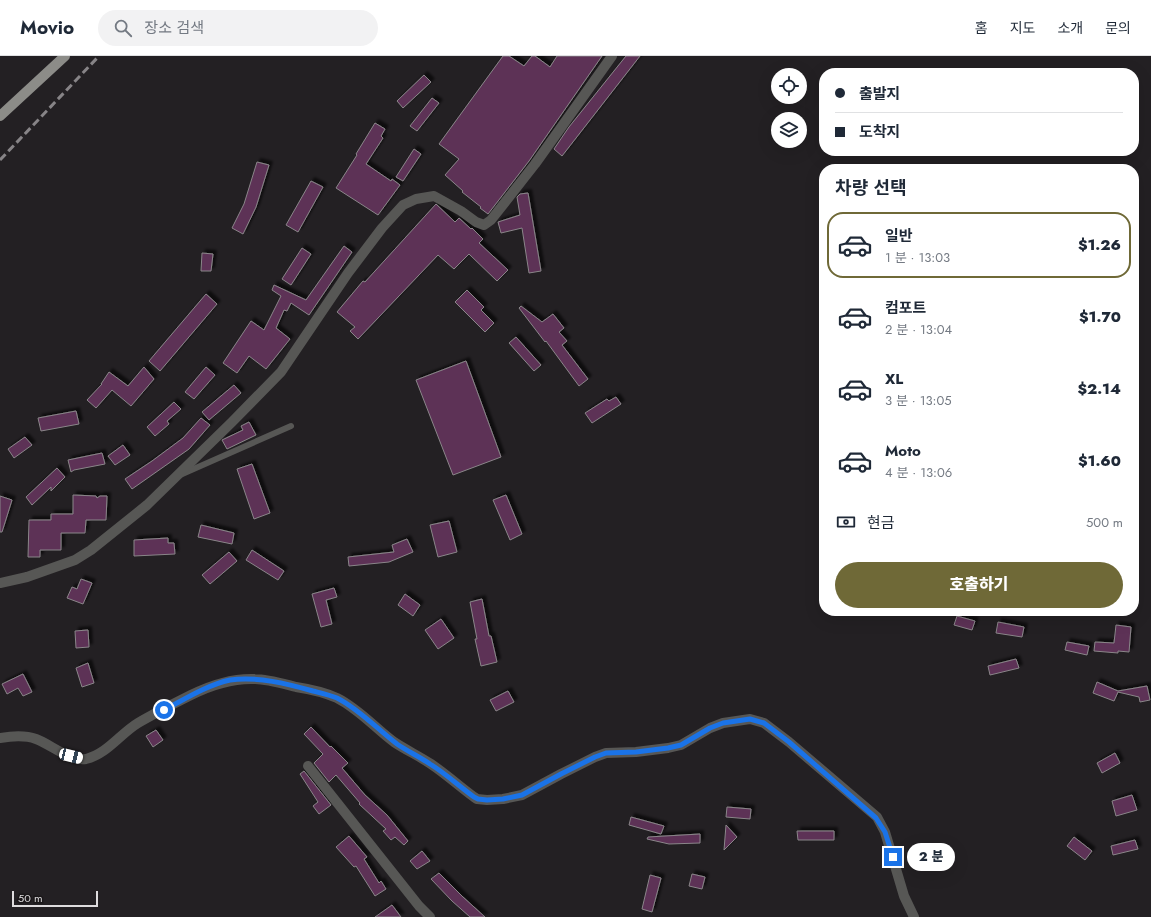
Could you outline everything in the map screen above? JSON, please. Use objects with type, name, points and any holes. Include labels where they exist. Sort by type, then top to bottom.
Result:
[{"type":"main road","points":[[0,116],[65,56]]},
{"type":"street","points":[[0,583],[27,577],[75,560],[91,550],[148,505],[281,372],[348,273],[382,228],[403,205],[416,199],[434,196],[476,222],[484,225],[492,220],[535,164],[612,56]]},
{"type":"street","points":[[0,738],[24,737],[36,739],[63,754],[84,759],[94,756],[107,748],[137,724],[194,694],[230,680],[256,679],[303,688],[336,698],[352,708],[392,740],[431,765],[474,797],[487,800],[503,799],[522,795],[595,757],[606,753],[636,752],[681,745],[710,728],[723,723],[750,719],[764,723],[789,742],[876,818],[885,832],[904,896],[914,917]]},
{"type":"street","points":[[308,766],[419,906],[430,917]]},
{"type":"lane","points":[[177,477],[291,426]]},
{"type":"building","points":[[503,56],[509,56],[524,66],[532,56],[535,56],[550,67],[557,56],[602,56],[529,161],[488,214],[445,175],[459,159],[439,144]]},
{"type":"building","points":[[626,56],[640,56],[562,156],[554,149],[569,127]]},
{"type":"building","points":[[424,75],[431,82],[403,108],[397,101]]},
{"type":"building","points":[[432,98],[439,103],[417,131],[410,126]]},
{"type":"building","points":[[375,123],[385,129],[381,136],[383,138],[366,164],[391,181],[392,179],[400,185],[378,215],[336,188]]},
{"type":"building","points":[[414,149],[421,154],[403,181],[396,177]]},
{"type":"building","points":[[257,162],[269,165],[256,207],[243,234],[232,228],[244,204]]},
{"type":"building","points":[[311,181],[323,187],[298,232],[286,225]]},
{"type":"building","points":[[528,193],[541,271],[529,273],[522,228],[501,233],[498,222],[520,215],[517,197],[520,194]]},
{"type":"building","points":[[436,204],[455,222],[459,218],[471,229],[472,228],[483,239],[479,243],[508,270],[497,281],[469,254],[454,269],[438,255],[358,339],[350,331],[355,327],[337,312],[363,281],[365,282]]},
{"type":"building","points":[[344,246],[352,252],[309,315],[291,303],[287,311],[284,310],[276,328],[290,339],[266,369],[249,356],[237,373],[223,363],[251,321],[264,330],[281,296],[272,290],[274,285],[306,300]]},
{"type":"building","points":[[302,248],[311,254],[291,285],[282,279]]},
{"type":"building","points":[[202,253],[213,254],[211,271],[201,271]]},
{"type":"building","points":[[467,290],[484,307],[481,310],[494,323],[485,332],[455,302]]},
{"type":"building","points":[[206,294],[217,304],[160,371],[149,361]]},
{"type":"building","points":[[521,306],[542,322],[553,314],[564,328],[559,332],[567,341],[562,345],[588,379],[579,386],[546,341],[545,342],[519,308]]},
{"type":"building","points":[[516,337],[541,365],[534,371],[509,343]]},
{"type":"building","points":[[466,361],[501,457],[453,475],[416,380]]},
{"type":"building","points":[[144,367],[154,379],[131,406],[112,390],[96,408],[87,400],[102,384],[109,372],[128,386]]},
{"type":"building","points":[[206,367],[215,375],[194,399],[185,392]]},
{"type":"building","points":[[234,385],[241,393],[209,420],[202,412]]},
{"type":"building","points":[[616,397],[621,404],[592,423],[585,413],[607,399],[609,401]]},
{"type":"building","points":[[174,402],[181,409],[167,421],[169,424],[155,436],[147,427]]},
{"type":"building","points":[[76,411],[79,424],[41,431],[38,418]]},
{"type":"building","points":[[201,418],[210,425],[189,449],[132,489],[125,479],[183,438]]},
{"type":"building","points":[[249,422],[256,435],[227,449],[222,440],[243,430],[241,426]]},
{"type":"building","points":[[25,437],[32,445],[14,458],[8,449]]},
{"type":"building","points":[[123,445],[130,455],[115,465],[108,456]]},
{"type":"building","points":[[102,453],[105,464],[74,470],[71,472],[68,460]]},
{"type":"building","points":[[252,464],[270,513],[254,519],[237,469]]},
{"type":"building","points":[[57,468],[65,477],[51,491],[51,487],[32,505],[26,497]]},
{"type":"building","points":[[73,495],[96,496],[97,498],[100,496],[107,496],[106,520],[86,520],[85,533],[61,533],[61,550],[40,550],[40,557],[28,557],[29,520],[51,520],[51,514],[73,514]]},
{"type":"building","points":[[506,495],[522,534],[510,540],[493,500]]},
{"type":"building","points":[[0,496],[12,500],[2,532],[0,532]]},
{"type":"building","points":[[449,521],[457,552],[438,557],[430,525]]},
{"type":"building","points":[[201,525],[234,533],[232,544],[198,537]]},
{"type":"building","points":[[168,538],[168,543],[174,543],[175,554],[134,556],[134,540]]},
{"type":"building","points":[[407,539],[413,552],[389,562],[349,566],[348,557],[394,552],[392,545]]},
{"type":"building","points":[[252,550],[284,571],[278,580],[246,560]]},
{"type":"building","points":[[229,552],[237,561],[210,584],[202,575]]},
{"type":"building","points":[[81,579],[92,583],[83,604],[67,598],[72,587],[77,589]]},
{"type":"building","points":[[334,588],[337,597],[326,600],[332,624],[321,627],[312,594]]},
{"type":"building","points":[[405,594],[420,605],[413,616],[398,605]]},
{"type":"building","points":[[482,599],[489,636],[491,636],[497,662],[481,666],[475,639],[477,639],[470,602]]},
{"type":"building","points":[[957,616],[975,621],[972,630],[954,625]]},
{"type":"building","points":[[441,619],[454,638],[438,649],[425,630]]},
{"type":"building","points":[[998,622],[1024,627],[1022,637],[996,633]]},
{"type":"building","points":[[1116,625],[1131,627],[1129,652],[1118,651],[1118,653],[1094,651],[1095,642],[1114,643]]},
{"type":"building","points":[[88,630],[89,647],[76,648],[75,631]]},
{"type":"building","points":[[1067,642],[1089,646],[1087,655],[1065,650]]},
{"type":"building","points":[[1016,659],[1019,668],[990,675],[988,666]]},
{"type":"building","points":[[88,663],[94,683],[82,687],[76,668]]},
{"type":"building","points":[[23,674],[32,692],[23,696],[18,688],[7,694],[2,684]]},
{"type":"building","points":[[1097,682],[1118,691],[1147,686],[1150,700],[1140,702],[1139,697],[1118,692],[1114,701],[1093,693]]},
{"type":"building","points":[[508,691],[514,702],[496,711],[490,700]]},
{"type":"building","points":[[311,727],[348,763],[342,768],[365,795],[387,815],[408,841],[404,845],[395,837],[391,840],[383,831],[386,829],[359,804],[360,803],[336,775],[329,782],[314,763],[323,754],[304,734]]},
{"type":"building","points":[[156,730],[163,740],[153,747],[146,736]]},
{"type":"building","points":[[1115,753],[1120,763],[1102,773],[1097,763]]},
{"type":"building","points":[[304,771],[331,805],[319,814],[313,806],[318,802],[300,774]]},
{"type":"building","points":[[1132,795],[1137,810],[1116,816],[1112,801]]},
{"type":"building","points":[[727,807],[751,809],[750,819],[726,817]]},
{"type":"building","points":[[631,817],[664,826],[661,834],[629,825]]},
{"type":"building","points":[[726,825],[737,837],[724,850]]},
{"type":"building","points":[[797,831],[834,831],[834,840],[798,840]]},
{"type":"building","points":[[700,834],[700,843],[669,844],[647,839],[648,837]]},
{"type":"building","points":[[349,836],[367,857],[364,859],[379,883],[381,881],[386,889],[375,896],[356,866],[354,867],[336,847]]},
{"type":"building","points":[[1074,837],[1092,851],[1085,860],[1067,846]]},
{"type":"building","points":[[1135,840],[1138,849],[1113,855],[1111,846]]},
{"type":"building","points":[[422,851],[430,861],[417,869],[410,861]]},
{"type":"building","points":[[439,873],[485,917],[470,917],[452,901],[431,879]]},
{"type":"building","points":[[692,874],[705,877],[702,889],[689,886]]},
{"type":"building","points":[[650,875],[661,878],[652,912],[642,909]]},
{"type":"building","points":[[392,905],[401,917],[375,917]]},
{"type":"railway","points":[[0,160],[99,56]]},
{"type":"route","points":[[164,710],[204,689],[230,680],[256,679],[322,693],[336,698],[352,708],[402,748],[431,765],[474,797],[487,800],[503,799],[522,795],[561,774],[606,753],[636,752],[681,745],[710,728],[723,723],[750,719],[764,723],[789,742],[864,806],[876,818],[885,832],[893,857]]}]
